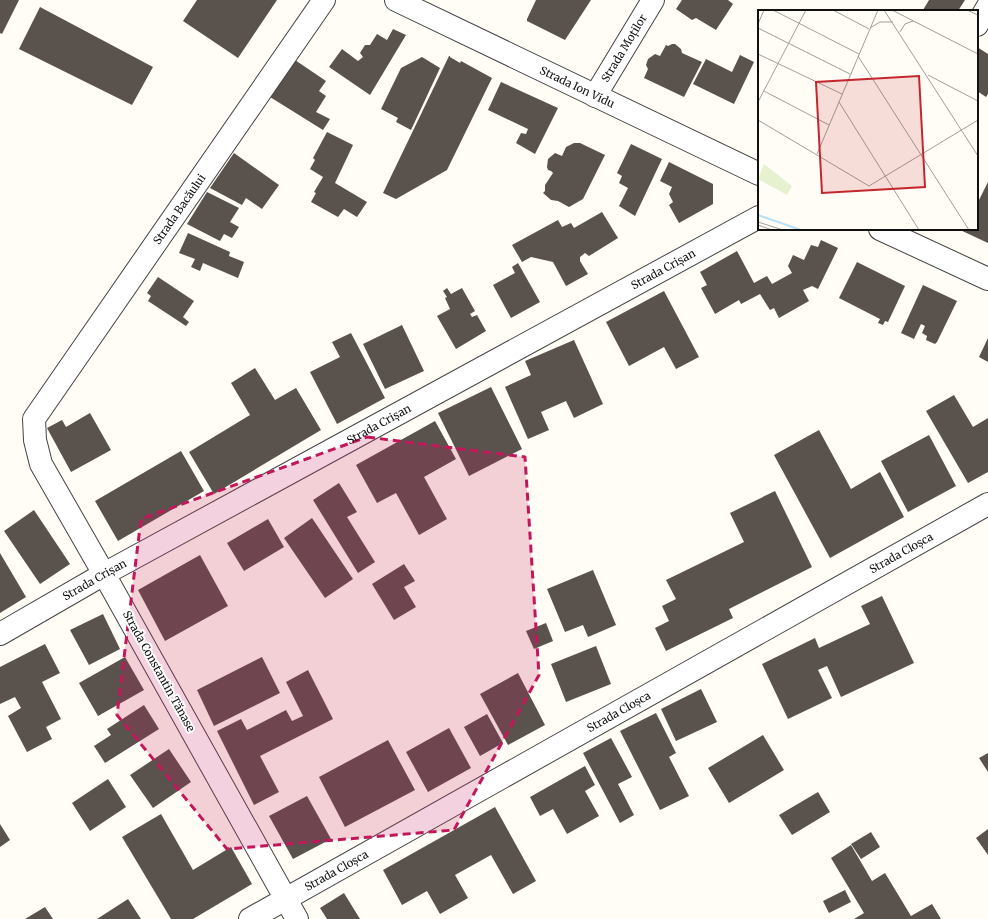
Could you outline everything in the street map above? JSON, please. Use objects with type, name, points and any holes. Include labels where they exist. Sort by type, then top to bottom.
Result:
[{"type":"street","name":"Strada Bacăului","points":[[34,419],[324,0]]},
{"type":"street","name":"Strada Ion Vidu","points":[[396,0],[758,174]]},
{"type":"street","name":"Strada Moților","points":[[595,96],[653,0]]},
{"type":"street","points":[[978,23],[988,6]]},
{"type":"street","name":"Strada Crișan","points":[[0,634],[104,574],[758,218]]},
{"type":"street","points":[[882,230],[988,279]]},
{"type":"street","name":"Strada Constantin Tănase","points":[[34,419],[35,440],[41,464],[297,919]]},
{"type":"street","name":"Strada Cloșca","points":[[250,919],[988,504]]},
{"type":"highlighted area","points":[[367,437],[525,457],[539,675],[454,830],[227,849],[117,715],[141,519]]},
{"type":"building","points":[[0,0],[19,0],[2,34],[0,33]]},
{"type":"building","points":[[197,0],[277,0],[238,58],[183,21]]},
{"type":"building","points":[[536,0],[591,0],[565,40],[527,21]]},
{"type":"building","points":[[682,0],[728,0],[733,4],[716,30],[696,18],[692,20],[676,9]]},
{"type":"building","points":[[929,0],[965,0],[959,10],[923,10]]},
{"type":"building","points":[[40,7],[153,67],[132,105],[19,49]]},
{"type":"building","points":[[393,29],[406,35],[370,95],[329,67],[342,49],[358,61],[363,57],[360,53],[365,45],[370,45],[377,34],[387,40]]},
{"type":"building","points":[[675,44],[681,49],[682,53],[702,62],[684,97],[644,78],[648,69],[646,65],[648,59],[655,54],[660,56],[666,45],[668,46]]},
{"type":"building","points":[[978,48],[988,54],[988,94],[986,97],[978,92]]},
{"type":"building","points":[[740,55],[754,62],[734,104],[693,84],[706,59],[732,72]]},
{"type":"building","points":[[449,56],[460,63],[461,61],[492,78],[447,170],[396,199],[383,193]]},
{"type":"building","points":[[422,57],[440,68],[411,130],[396,122],[398,118],[381,109],[401,68]]},
{"type":"building","points":[[295,60],[326,81],[319,91],[326,96],[316,112],[330,119],[323,130],[270,97]]},
{"type":"building","points":[[501,82],[558,108],[535,154],[516,143],[521,133],[526,134],[528,129],[488,110]]},
{"type":"building","points":[[327,132],[353,145],[335,183],[367,202],[357,217],[344,209],[338,217],[311,202],[316,193],[314,192],[323,177],[310,169],[315,160],[313,158]]},
{"type":"building","points":[[574,143],[580,143],[605,155],[583,199],[569,207],[558,201],[551,200],[543,193],[545,191],[545,185],[553,173],[548,170],[548,159],[555,153],[562,156],[566,147]]},
{"type":"building","points":[[631,144],[662,159],[635,216],[619,206],[628,188],[619,183],[622,176],[617,173]]},
{"type":"building","points":[[234,153],[279,185],[262,209],[246,198],[242,205],[210,188]]},
{"type":"building","points":[[669,162],[713,184],[713,204],[679,223],[669,205],[673,202],[669,194],[672,187],[660,181]]},
{"type":"building","points":[[988,182],[988,243],[960,230],[978,230],[978,202]]},
{"type":"building","points":[[207,192],[239,208],[230,222],[239,227],[232,238],[224,234],[220,241],[187,224]]},
{"type":"building","points":[[602,212],[618,238],[589,256],[585,253],[580,257],[580,261],[588,274],[566,286],[553,262],[531,257],[522,262],[512,245],[558,220],[562,227],[571,223],[574,228]]},
{"type":"building","points":[[188,233],[230,252],[229,256],[244,262],[238,278],[203,263],[200,271],[191,267],[195,259],[179,253]]},
{"type":"building","points":[[821,240],[838,248],[818,289],[812,286],[803,290],[809,301],[779,318],[774,308],[770,310],[760,294],[741,304],[739,300],[715,314],[701,288],[707,285],[700,272],[737,251],[754,283],[767,276],[772,284],[792,273],[788,266],[793,255],[804,260],[811,245],[818,247]]},
{"type":"building","points":[[857,262],[905,286],[888,322],[885,321],[883,325],[878,323],[880,319],[839,298]]},
{"type":"building","points":[[518,263],[540,302],[511,318],[493,285],[515,273],[512,267]]},
{"type":"building","points":[[158,277],[194,301],[183,317],[189,322],[186,326],[148,301],[151,296],[147,293]]},
{"type":"building","points":[[923,285],[957,301],[935,344],[926,340],[927,336],[922,333],[925,326],[921,324],[914,339],[901,333]]},
{"type":"building","points":[[447,288],[451,294],[462,288],[475,311],[470,314],[472,317],[477,315],[486,331],[456,349],[437,316],[450,309],[445,298],[447,297],[443,291]]},
{"type":"building","points":[[664,291],[699,357],[676,369],[664,347],[629,366],[606,322]]},
{"type":"building","points":[[402,325],[424,371],[385,389],[363,344]]},
{"type":"building","points":[[351,333],[385,398],[337,424],[310,372],[340,357],[332,342]]},
{"type":"building","points":[[988,338],[988,362],[979,357]]},
{"type":"building","points":[[574,340],[603,404],[574,418],[566,401],[541,412],[549,430],[528,439],[505,387],[531,375],[525,361]]},
{"type":"building","points":[[255,368],[275,400],[296,388],[321,430],[214,494],[189,452],[250,415],[231,383]]},
{"type":"building","points":[[491,387],[522,449],[469,476],[438,413]]},
{"type":"building","points":[[954,395],[973,427],[988,418],[988,472],[968,483],[926,411]]},
{"type":"building","points":[[90,413],[111,450],[71,472],[47,428],[62,420],[66,427]]},
{"type":"building","points":[[435,421],[456,459],[424,477],[447,519],[419,535],[396,493],[377,503],[356,465]]},
{"type":"building","points":[[819,430],[851,489],[880,472],[904,517],[830,558],[774,455]]},
{"type":"building","points":[[929,435],[956,486],[908,512],[881,461]]},
{"type":"building","points":[[181,451],[204,491],[118,541],[95,501]]},
{"type":"building","points":[[339,483],[357,512],[347,517],[375,562],[358,573],[313,500]]},
{"type":"building","points":[[775,491],[812,567],[729,609],[733,618],[666,651],[655,628],[669,621],[662,606],[676,599],[666,580],[744,542],[730,513]]},
{"type":"building","points":[[34,510],[70,564],[40,584],[4,531]]},
{"type":"building","points":[[312,518],[353,579],[325,598],[284,538]]},
{"type":"building","points":[[268,519],[284,547],[244,571],[227,543]]},
{"type":"building","points":[[0,553],[26,597],[0,613]]},
{"type":"building","points":[[200,555],[228,606],[165,641],[138,590]]},
{"type":"building","points":[[404,564],[415,581],[404,587],[416,607],[394,620],[372,584]]},
{"type":"building","points":[[593,570],[616,625],[588,637],[583,625],[565,632],[547,589]]},
{"type":"building","points":[[882,596],[914,663],[841,697],[827,666],[818,670],[832,698],[788,719],[762,664],[815,638],[819,648],[870,624],[861,606]]},
{"type":"building","points":[[103,614],[120,649],[89,665],[70,630]]},
{"type":"building","points":[[546,623],[553,641],[534,649],[526,631]]},
{"type":"building","points":[[45,644],[60,673],[42,682],[61,719],[46,727],[52,739],[27,752],[8,716],[21,708],[15,697],[0,704],[0,667]]},
{"type":"building","points":[[596,646],[611,684],[566,702],[551,664]]},
{"type":"building","points":[[125,657],[144,690],[98,716],[79,683]]},
{"type":"building","points":[[262,657],[280,693],[214,726],[197,690]]},
{"type":"building","points":[[308,670],[333,719],[260,756],[279,792],[254,805],[217,731],[241,719],[247,730],[286,710],[292,721],[303,716],[286,682]]},
{"type":"building","points":[[518,673],[545,725],[508,745],[480,694]]},
{"type":"building","points":[[701,689],[717,722],[676,741],[661,709]]},
{"type":"building","points":[[144,705],[159,729],[105,763],[94,746],[111,735],[107,729]]},
{"type":"building","points":[[656,713],[676,753],[669,757],[689,796],[660,810],[620,731]]},
{"type":"building","points":[[487,714],[503,743],[480,756],[464,727]]},
{"type":"building","points":[[449,728],[471,768],[428,792],[406,752]]},
{"type":"building","points":[[763,735],[784,770],[729,803],[708,768]]},
{"type":"building","points":[[611,738],[632,777],[618,784],[634,815],[620,823],[583,753]]},
{"type":"building","points":[[388,740],[415,790],[345,827],[319,777]]},
{"type":"building","points":[[169,749],[191,782],[153,808],[130,775]]},
{"type":"building","points":[[988,753],[988,772],[979,758]]},
{"type":"building","points":[[585,766],[595,785],[585,791],[599,816],[567,834],[553,809],[540,816],[530,797]]},
{"type":"building","points":[[108,779],[126,807],[90,831],[72,803]]},
{"type":"building","points":[[818,792],[830,812],[792,835],[779,815]]},
{"type":"building","points":[[307,796],[331,839],[293,859],[269,816]]},
{"type":"building","points":[[495,807],[536,881],[513,894],[491,855],[455,875],[468,898],[440,914],[427,891],[402,905],[383,870]]},
{"type":"building","points":[[161,814],[193,870],[231,847],[252,884],[193,919],[171,919],[122,837]]},
{"type":"building","points":[[0,824],[10,840],[0,847]]},
{"type":"building","points":[[988,829],[988,855],[976,838]]},
{"type":"building","points":[[871,832],[880,847],[861,859],[851,844]]},
{"type":"building","points":[[851,845],[872,881],[885,873],[911,916],[932,904],[941,919],[854,919],[864,913],[831,858]]},
{"type":"building","points":[[845,890],[851,902],[829,913],[823,901]]},
{"type":"building","points":[[344,893],[360,919],[327,919],[320,908]]},
{"type":"building","points":[[128,899],[141,919],[97,919]]},
{"type":"building","points":[[45,907],[53,919],[25,919]]}]
